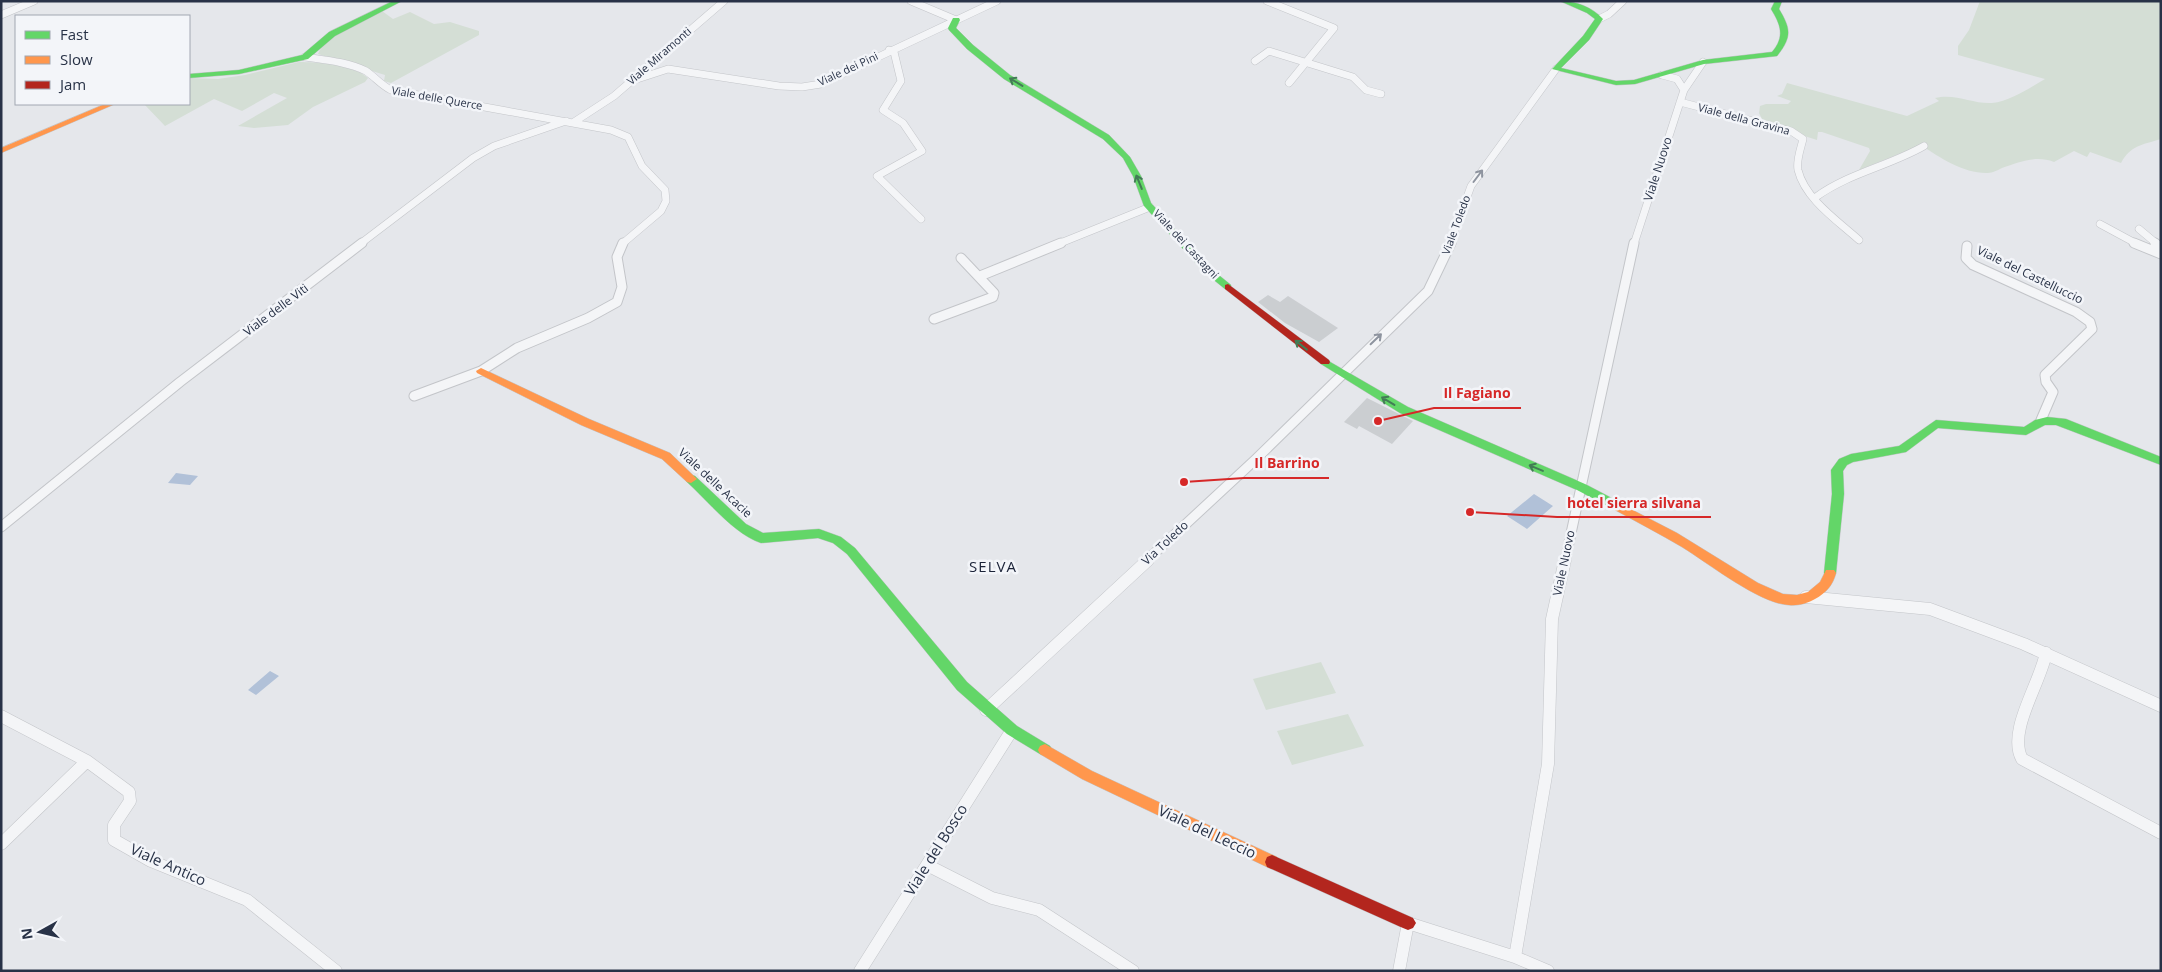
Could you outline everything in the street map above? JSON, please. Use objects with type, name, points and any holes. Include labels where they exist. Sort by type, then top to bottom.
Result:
[{"type":"street","points":[[1,15],[34,1]]},
{"type":"street","points":[[305,57],[332,34],[399,1]]},
{"type":"street","name":"Viale Miramonti","points":[[570,122],[592,110],[631,81],[724,1]]},
{"type":"street","points":[[911,1],[956,20]]},
{"type":"street","name":"Viale dei Pini","points":[[631,81],[668,68],[779,86],[802,87],[821,84],[889,50],[997,1]]},
{"type":"street","points":[[1562,1],[1590,11],[1599,19],[1609,14],[1623,1]]},
{"type":"street","points":[[1556,70],[1616,83],[1635,82],[1703,62],[1774,54],[1782,47],[1786,25],[1775,9],[1779,1]]},
{"type":"street","points":[[1271,2],[1334,28],[1290,83]]},
{"type":"street","name":"Viale Toledo","points":[[1341,373],[1428,291],[1453,239],[1471,186],[1556,70],[1586,38],[1599,19]]},
{"type":"street","name":"Viale dei Castagni","points":[[956,20],[952,28],[970,47],[1007,77],[1089,124],[1106,138],[1126,158],[1137,176],[1150,207],[1207,270],[1315,356],[1404,410],[1581,487]]},
{"type":"street","points":[[889,50],[894,52],[901,81],[884,110],[903,123],[922,151],[877,176],[921,219]]},
{"type":"street","points":[[1255,61],[1269,51],[1353,77],[1366,90],[1381,94]]},
{"type":"street","name":"Viale delle Querce","points":[[190,76],[239,72],[305,57],[353,67],[370,74],[381,86],[391,90],[545,117],[585,125],[628,137],[642,166],[664,190],[666,201],[661,212],[622,245],[617,257],[622,287],[617,302],[588,318],[517,348],[481,371]]},
{"type":"street","name":"Viale Nuovo","points":[[1683,86],[1703,62]]},
{"type":"street","points":[[1680,69],[1691,77]]},
{"type":"street","name":"Viale Nuovo","points":[[1515,957],[1548,764],[1552,619],[1636,236],[1680,102],[1683,86],[1680,69]]},
{"type":"street","points":[[1662,75],[1670,76],[1683,86]]},
{"type":"street","name":"Viale della Gravina","points":[[1680,102],[1791,131],[1798,135],[1803,139],[1798,170],[1816,198],[1859,240]]},
{"type":"street","points":[[1,151],[109,105]]},
{"type":"street","name":"Viale delle Viti","points":[[1,527],[180,382],[473,158],[494,146],[570,122]]},
{"type":"street","points":[[1816,198],[1833,184],[1856,174],[1896,161],[1924,146]]},
{"type":"street","points":[[980,276],[1150,207]]},
{"type":"street","points":[[2100,224],[2145,249],[2161,254]]},
{"type":"street","points":[[2139,229],[2161,248]]},
{"type":"street","name":"Viale del Castelluccio","points":[[1967,246],[1966,258],[1973,264],[2076,312],[2090,322],[2092,328],[2045,375],[2046,382],[2053,392],[2042,420]]},
{"type":"street","points":[[934,319],[993,297],[994,293],[961,258]]},
{"type":"street","points":[[414,396],[481,371]]},
{"type":"street","name":"Viale delle Acacie","points":[[481,371],[584,422],[666,456],[742,527],[761,538],[819,533],[837,540],[851,551],[962,686],[986,710],[1012,730]]},
{"type":"street","name":"Via Toledo","points":[[986,710],[1257,458],[1341,373]]},
{"type":"street","points":[[1581,487],[1673,536],[1732,573],[1784,600],[1806,597],[1819,592],[1830,578],[1838,494],[1837,470],[1843,462],[1851,458],[1902,449],[1936,424],[2026,431],[2042,420],[2049,419],[2062,422],[2161,461]]},
{"type":"street","points":[[1806,597],[1930,609],[2046,653],[2161,706]]},
{"type":"street","points":[[2046,653],[2044,668],[2021,723],[2017,749],[2022,760],[2161,833]]},
{"type":"street","name":"Viale Antico","points":[[1,716],[87,761],[129,792],[130,801],[114,825],[114,840],[151,860],[247,900],[336,971]]},
{"type":"street","name":"Viale del Leccio","points":[[1012,730],[1096,779],[1217,838],[1408,923],[1515,957],[1548,971]]},
{"type":"street","name":"Viale del Bosco","points":[[860,971],[1012,730]]},
{"type":"street","points":[[1,844],[87,761]]},
{"type":"street","points":[[927,865],[992,898],[1039,910],[1132,968],[1133,971]]},
{"type":"street","points":[[1399,971],[1408,923]]},
{"type":"shaded area","points":[[1980,1],[2161,1],[2161,139],[2133,149],[2121,163],[2090,152],[2087,157],[2074,151],[2054,162],[2034,159],[1988,173],[1979,173],[1953,164],[1921,145],[1859,170],[1870,151],[1869,148],[1822,132],[1818,132],[1817,140],[1764,123],[1759,113],[1760,106],[1766,104],[1788,104],[1791,101],[1777,96],[1782,94],[1787,83],[1907,116],[1939,101],[1935,98],[1950,97],[1985,103],[1999,102],[2013,97],[2045,79],[1958,55],[1958,46],[1969,30]]},
{"type":"shaded area","points":[[382,11],[393,19],[410,12],[434,24],[450,22],[479,31],[479,35],[391,83],[384,81],[385,75],[318,54],[322,47],[336,35]]},
{"type":"shaded area","points":[[299,62],[345,67],[368,78],[365,82],[313,107],[288,125],[254,128],[238,126],[287,98],[274,93],[242,111],[214,99],[165,126],[145,105],[190,105],[190,78],[218,79],[245,75]]},
{"type":"shaded area","points":[[1321,662],[1336,693],[1266,710],[1253,679]]},
{"type":"shaded area","points":[[1348,714],[1364,746],[1292,765],[1277,731]]},
{"type":"water","points":[[176,473],[198,476],[190,485],[168,483]]},
{"type":"water","points":[[1534,494],[1553,506],[1527,529],[1507,516]]},
{"type":"water","points":[[270,671],[279,676],[256,695],[248,690]]},
{"type":"building","points":[[1268,295],[1280,302],[1288,296],[1338,328],[1319,342],[1285,323],[1258,302]]},
{"type":"building","points":[[1367,398],[1413,421],[1392,444],[1359,426],[1357,429],[1344,422]]},
{"type":"traffic: fast","points":[[190,76],[239,72],[305,57],[332,34],[399,1]]},
{"type":"traffic: fast","points":[[1556,69],[1586,38],[1599,19],[1590,11],[1563,1]]},
{"type":"traffic: fast","points":[[1556,69],[1616,83],[1635,82],[1703,62],[1774,54],[1785,37],[1782,21],[1775,9],[1779,1]]},
{"type":"traffic: fast","points":[[956,20],[952,28],[970,47],[1007,77],[1106,137],[1126,157],[1137,176],[1147,204],[1207,270],[1228,287]]},
{"type":"traffic: fast","points":[[1325,362],[1404,410],[1581,487],[1619,507]]},
{"type":"traffic: fast","points":[[1830,573],[1838,494],[1837,470],[1843,462],[1851,458],[1902,449],[1936,424],[2026,431],[2043,421],[2051,420],[2062,422],[2161,461]]},
{"type":"traffic: fast","points":[[691,479],[742,527],[761,538],[819,533],[837,540],[851,551],[962,686],[1012,730],[1045,750]]},
{"type":"traffic: slow","points":[[1,151],[109,105]]},
{"type":"traffic: slow","points":[[481,371],[585,422],[666,456],[691,479]]},
{"type":"traffic: slow","points":[[1619,507],[1673,536],[1754,586],[1782,599],[1797,600],[1812,595],[1824,586],[1830,573]]},
{"type":"traffic: slow","points":[[1045,750],[1087,775],[1272,862]]},
{"type":"traffic: jam","points":[[1228,287],[1325,362]]},
{"type":"traffic: jam","points":[[1272,862],[1408,923]]},
{"type":"place","name":"Il Fagiano","points":[[1378,421]]},
{"type":"place","name":"Il Barrino","points":[[1184,482]]},
{"type":"place","name":"hotel sierra silvana","points":[[1470,512]]},
{"type":"district","name":"SELVA","points":[[993,567]]}]
